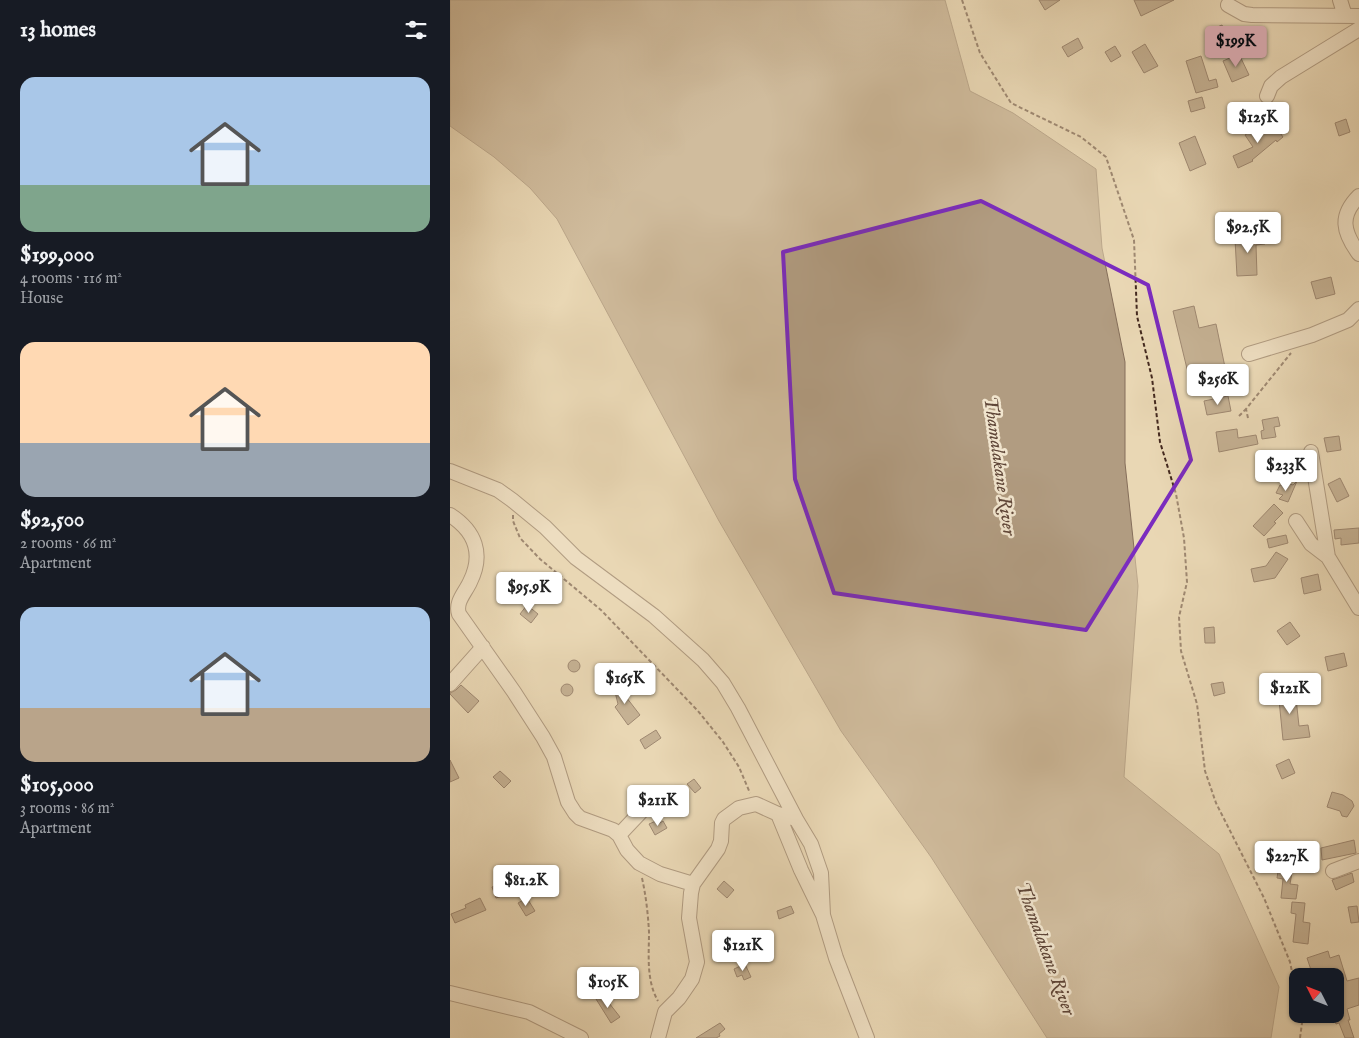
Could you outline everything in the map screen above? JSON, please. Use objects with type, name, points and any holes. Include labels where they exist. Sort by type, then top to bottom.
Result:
[{"type":"street","points":[[1340,0],[1352,16]]},
{"type":"street","points":[[1228,5],[1244,14],[1252,15],[1352,16]]},
{"type":"street","points":[[1267,96],[1271,86],[1281,77],[1359,29]]},
{"type":"street","points":[[1359,196],[1347,211],[1344,222],[1346,232],[1359,254]]},
{"type":"street","points":[[1249,354],[1312,335],[1348,320],[1359,309]]},
{"type":"street","points":[[1311,452],[1328,557],[1359,608]]},
{"type":"street","points":[[450,471],[498,490],[512,500],[545,527],[576,558],[654,616],[704,660],[723,683],[817,858],[821,874],[824,915],[836,958],[868,1038]]},
{"type":"street","points":[[450,515],[468,530],[474,540],[477,557],[471,582],[457,608],[469,630],[514,692],[554,757],[570,808],[580,818],[613,830],[619,835],[627,850],[639,863],[660,874],[693,884]]},
{"type":"street","points":[[1296,521],[1310,544],[1328,557]]},
{"type":"street","points":[[450,684],[483,647]]},
{"type":"street","points":[[619,835],[654,799]]},
{"type":"street","points":[[658,1038],[665,1012],[679,998],[692,979],[697,962],[689,918],[693,884],[718,849],[724,819],[739,808],[756,804],[778,814],[796,819]]},
{"type":"street","points":[[778,814],[801,870],[824,915]]},
{"type":"street","points":[[1333,871],[1359,860]]},
{"type":"street","points":[[450,993],[529,1012],[581,1038]]},
{"type":"path","points":[[962,0],[980,53],[1011,103],[1081,137],[1106,157],[1134,240],[1137,316],[1152,378],[1160,442],[1176,494],[1184,538],[1187,582],[1179,617],[1181,651],[1197,704],[1205,771],[1216,803],[1264,898],[1291,968]]},
{"type":"path","points":[[1239,416],[1292,352]]},
{"type":"path","points":[[1246,409],[1248,418]]},
{"type":"path","points":[[512,500],[513,521],[520,538],[540,559],[600,610],[698,711],[723,742],[739,767],[756,804]]},
{"type":"path","points":[[639,863],[649,932],[648,964],[654,994],[665,1012]]},
{"type":"path","points":[[1300,1038],[1302,1023]]},
{"type":"highlighted area","points":[[981,201],[1148,285],[1191,460],[1086,630],[834,593],[795,479],[783,252]]},
{"type":"water","name":"Thamalakane River","points":[[450,0],[945,0],[970,91],[1013,113],[1096,169],[1102,248],[1125,362],[1125,463],[1138,586],[1124,777],[1219,854],[1279,987],[1271,1038],[1047,1038],[931,857],[841,731],[719,521],[557,219],[530,188],[494,157],[450,126]]},
{"type":"building","points":[[1039,0],[1060,0],[1045,10]]},
{"type":"building","points":[[1134,0],[1174,0],[1141,16]]},
{"type":"building","points":[[1222,25],[1228,39],[1216,44],[1210,30]]},
{"type":"building","points":[[1078,38],[1083,48],[1068,57],[1062,47]]},
{"type":"building","points":[[1145,44],[1158,66],[1144,73],[1132,52]]},
{"type":"building","points":[[1115,46],[1121,56],[1111,62],[1105,52]]},
{"type":"building","points":[[1239,54],[1249,75],[1232,82],[1223,61]]},
{"type":"building","points":[[1201,56],[1209,81],[1216,79],[1218,87],[1196,93],[1186,61]]},
{"type":"building","points":[[1202,97],[1205,108],[1191,112],[1188,101]]},
{"type":"building","points":[[1346,119],[1350,132],[1339,136],[1335,123]]},
{"type":"building","points":[[1274,124],[1283,137],[1277,142],[1276,140],[1253,161],[1238,168],[1233,156],[1253,147],[1245,135],[1257,127],[1261,133]]},
{"type":"building","points":[[1195,136],[1206,164],[1190,171],[1179,143]]},
{"type":"building","points":[[1264,234],[1265,244],[1256,245],[1257,275],[1237,276],[1235,239],[1242,238],[1242,235]]},
{"type":"building","points":[[1331,277],[1335,294],[1316,299],[1311,282]]},
{"type":"building","points":[[1194,306],[1199,328],[1216,324],[1226,372],[1214,375],[1213,371],[1189,377],[1173,311]]},
{"type":"building","points":[[1228,396],[1231,411],[1207,415],[1204,401]]},
{"type":"building","points":[[1278,417],[1280,426],[1274,427],[1276,437],[1262,439],[1261,431],[1264,430],[1262,420]]},
{"type":"building","points":[[1237,429],[1238,438],[1256,435],[1258,444],[1219,452],[1216,432]]},
{"type":"building","points":[[1339,436],[1341,450],[1327,452],[1324,438]]},
{"type":"building","points":[[1340,478],[1349,496],[1337,502],[1328,484]]},
{"type":"building","points":[[1297,481],[1288,502],[1279,499],[1283,495],[1276,493],[1280,485],[1285,487],[1287,483],[1293,485]]},
{"type":"building","points":[[1274,504],[1283,513],[1264,536],[1253,526]]},
{"type":"building","points":[[1359,528],[1359,543],[1341,545],[1341,538],[1335,539],[1334,530]]},
{"type":"building","points":[[1286,535],[1288,543],[1269,548],[1267,539]]},
{"type":"building","points":[[1276,552],[1288,559],[1275,578],[1254,582],[1251,569],[1266,566]]},
{"type":"building","points":[[1318,574],[1321,590],[1304,594],[1301,578]]},
{"type":"building","points":[[527,605],[538,614],[531,623],[520,614]]},
{"type":"building","points":[[1290,622],[1300,636],[1287,645],[1277,631]]},
{"type":"building","points":[[1214,627],[1215,643],[1205,643],[1204,628]]},
{"type":"building","points":[[1344,653],[1347,666],[1328,671],[1325,657]]},
{"type":"building","points":[[572,660],[576,660],[580,666],[576,672],[572,672],[568,668],[568,664]]},
{"type":"building","points":[[620,682],[623,693],[640,715],[628,725],[615,707],[618,704],[613,684]]},
{"type":"building","points":[[1223,682],[1225,693],[1214,696],[1211,684]]},
{"type":"building","points":[[569,684],[572,685],[572,695],[565,696],[562,695],[561,688],[562,685]]},
{"type":"building","points":[[461,685],[479,701],[468,713],[450,694]]},
{"type":"building","points":[[1295,689],[1299,726],[1308,725],[1310,737],[1283,740],[1279,700],[1271,701],[1270,692]]},
{"type":"building","points":[[656,730],[661,738],[645,749],[640,740]]},
{"type":"building","points":[[1289,759],[1295,773],[1282,779],[1276,765]]},
{"type":"building","points":[[450,760],[459,778],[450,782]]},
{"type":"building","points":[[500,771],[511,781],[504,788],[493,777]]},
{"type":"building","points":[[694,779],[701,788],[695,793],[687,784]]},
{"type":"building","points":[[1332,792],[1343,795],[1352,801],[1354,806],[1347,817],[1342,816],[1340,811],[1327,807]]},
{"type":"building","points":[[656,821],[658,824],[663,821],[667,828],[655,835],[649,824]]},
{"type":"building","points":[[1354,840],[1356,853],[1322,860],[1321,848]]},
{"type":"building","points":[[1279,865],[1293,867],[1290,884],[1298,885],[1296,899],[1281,898],[1283,879],[1277,878]]},
{"type":"building","points":[[1352,873],[1354,882],[1336,890],[1332,880]]},
{"type":"building","points":[[724,881],[734,890],[727,898],[717,889]]},
{"type":"building","points":[[501,884],[505,895],[496,898],[492,887]]},
{"type":"building","points":[[480,898],[486,910],[455,923],[451,914],[466,908],[465,905]]},
{"type":"building","points":[[527,898],[535,911],[526,916],[518,903]]},
{"type":"building","points":[[1292,902],[1305,903],[1303,922],[1310,923],[1308,944],[1293,942],[1296,914],[1291,913]]},
{"type":"building","points":[[791,906],[794,913],[779,919],[777,911]]},
{"type":"building","points":[[1357,906],[1359,922],[1351,923],[1348,907]]},
{"type":"building","points":[[1328,951],[1330,958],[1339,955],[1343,968],[1310,968],[1307,958]]},
{"type":"building","points":[[745,964],[751,977],[744,980],[742,975],[737,977],[734,969]]},
{"type":"building","points":[[1344,971],[1347,981],[1359,978],[1359,1005],[1347,1009],[1350,1020],[1348,1020],[1354,1038],[1345,1038],[1339,1023],[1344,1023]]},
{"type":"building","points":[[602,994],[620,1017],[611,1023],[596,999]]},
{"type":"building","points":[[720,1023],[725,1029],[719,1034],[720,1036],[716,1038],[696,1038]]}]
